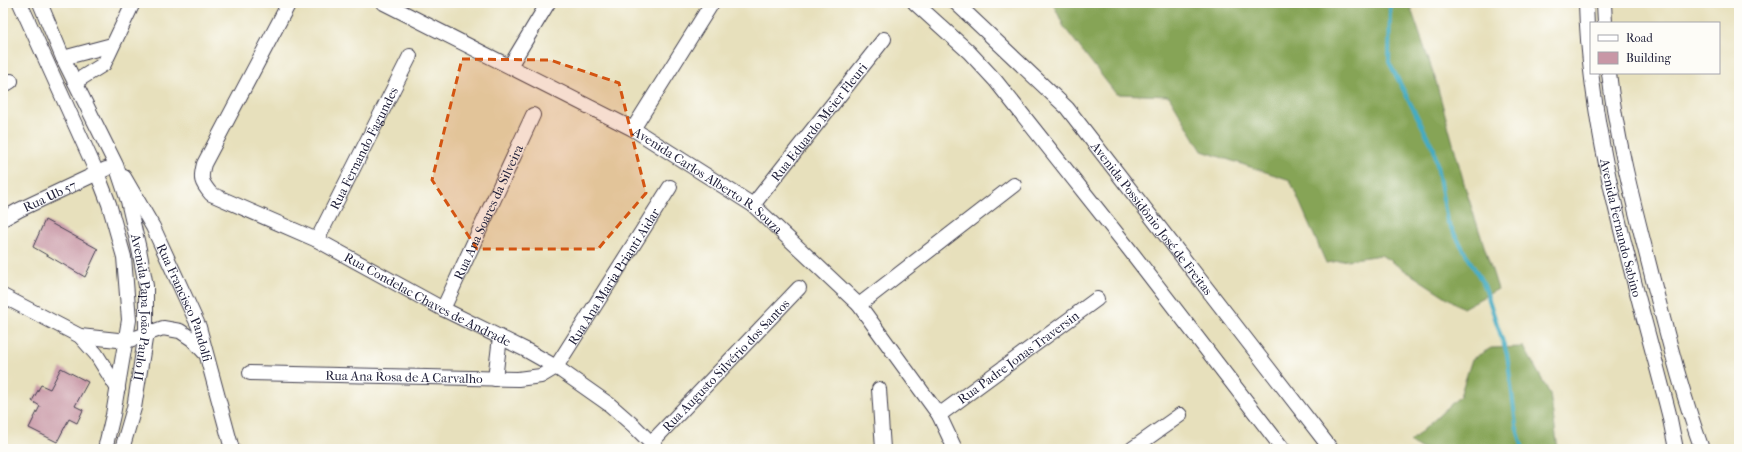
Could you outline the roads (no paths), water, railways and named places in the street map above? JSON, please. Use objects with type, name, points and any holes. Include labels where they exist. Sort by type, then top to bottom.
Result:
[{"type":"street","points":[[40,3],[63,58],[116,166]]},
{"type":"street","points":[[75,82],[104,64],[133,3]]},
{"type":"street","name":"Rua Condelac Chaves de Andrade","points":[[289,3],[204,164],[201,175],[202,184],[211,194],[317,240],[443,309],[500,337],[556,368],[610,405],[654,447]]},
{"type":"street","name":"Avenida Carlos Alberto R. Souza","points":[[384,3],[634,129],[753,205],[859,305],[939,414],[955,449]]},
{"type":"street","points":[[510,66],[548,3]]},
{"type":"street","points":[[634,129],[712,3]]},
{"type":"street","points":[[915,3],[969,52],[995,80],[1124,243],[1283,449]]},
{"type":"street","name":"Avenida Possidônio José de Freitas","points":[[956,3],[1067,108],[1331,449]]},
{"type":"street","name":"Avenida Fernando Sabino","points":[[1586,3],[1590,53]]},
{"type":"street","points":[[1604,3],[1605,22]]},
{"type":"street","name":"Avenida Papa João Paulo II","points":[[20,6],[97,173],[109,204],[124,257],[129,320],[127,341],[105,449]]},
{"type":"street","name":"Rua Eduardo Meier Fleuri","points":[[753,205],[884,39]]},
{"type":"street","points":[[63,58],[112,46]]},
{"type":"street","name":"Rua Fernando Fagundes","points":[[317,240],[410,56]]},
{"type":"street","name":"Avenida Fernando Sabino","points":[[1592,74],[1593,91],[1607,170],[1669,414],[1676,449]]},
{"type":"street","name":"Avenida Fernando Sabino","points":[[1610,74],[1617,128],[1634,205],[1683,392],[1702,449]]},
{"type":"street","name":"Rua Ana Soares da Silveira","points":[[443,309],[533,115]]},
{"type":"street","name":"Avenida Papa João Paulo II","points":[[116,166],[128,201],[146,286],[146,333],[134,408],[122,449]]},
{"type":"street","name":"Rua Ub 57","points":[[3,220],[19,210],[97,173],[116,166]]},
{"type":"street","name":"Rua Francisco Pandolfi","points":[[116,166],[131,186],[184,290],[199,327],[232,449]]},
{"type":"street","points":[[859,305],[1014,185]]},
{"type":"street","name":"Rua Ana Maria Prianti Aidar","points":[[556,368],[670,186]]},
{"type":"street","name":"Rua Augusto Silvério dos Santos","points":[[654,447],[799,288]]},
{"type":"street","points":[[3,296],[80,336],[96,354],[118,389]]},
{"type":"street","name":"Rua Padre Jonas Traversin","points":[[939,414],[1097,299]]},
{"type":"street","points":[[80,336],[127,341],[163,328],[180,331],[192,339],[206,353]]},
{"type":"street","points":[[496,379],[500,337]]},
{"type":"street","name":"Rua Ana Rosa de A Carvalho","points":[[250,373],[518,379],[541,376],[556,368]]},
{"type":"street","points":[[879,389],[883,449]]},
{"type":"street","points":[[1132,449],[1180,416]]},
{"type":"waterway","points":[[1390,3],[1389,62],[1434,149],[1447,221],[1484,285],[1507,354],[1516,425],[1523,449]]}]
